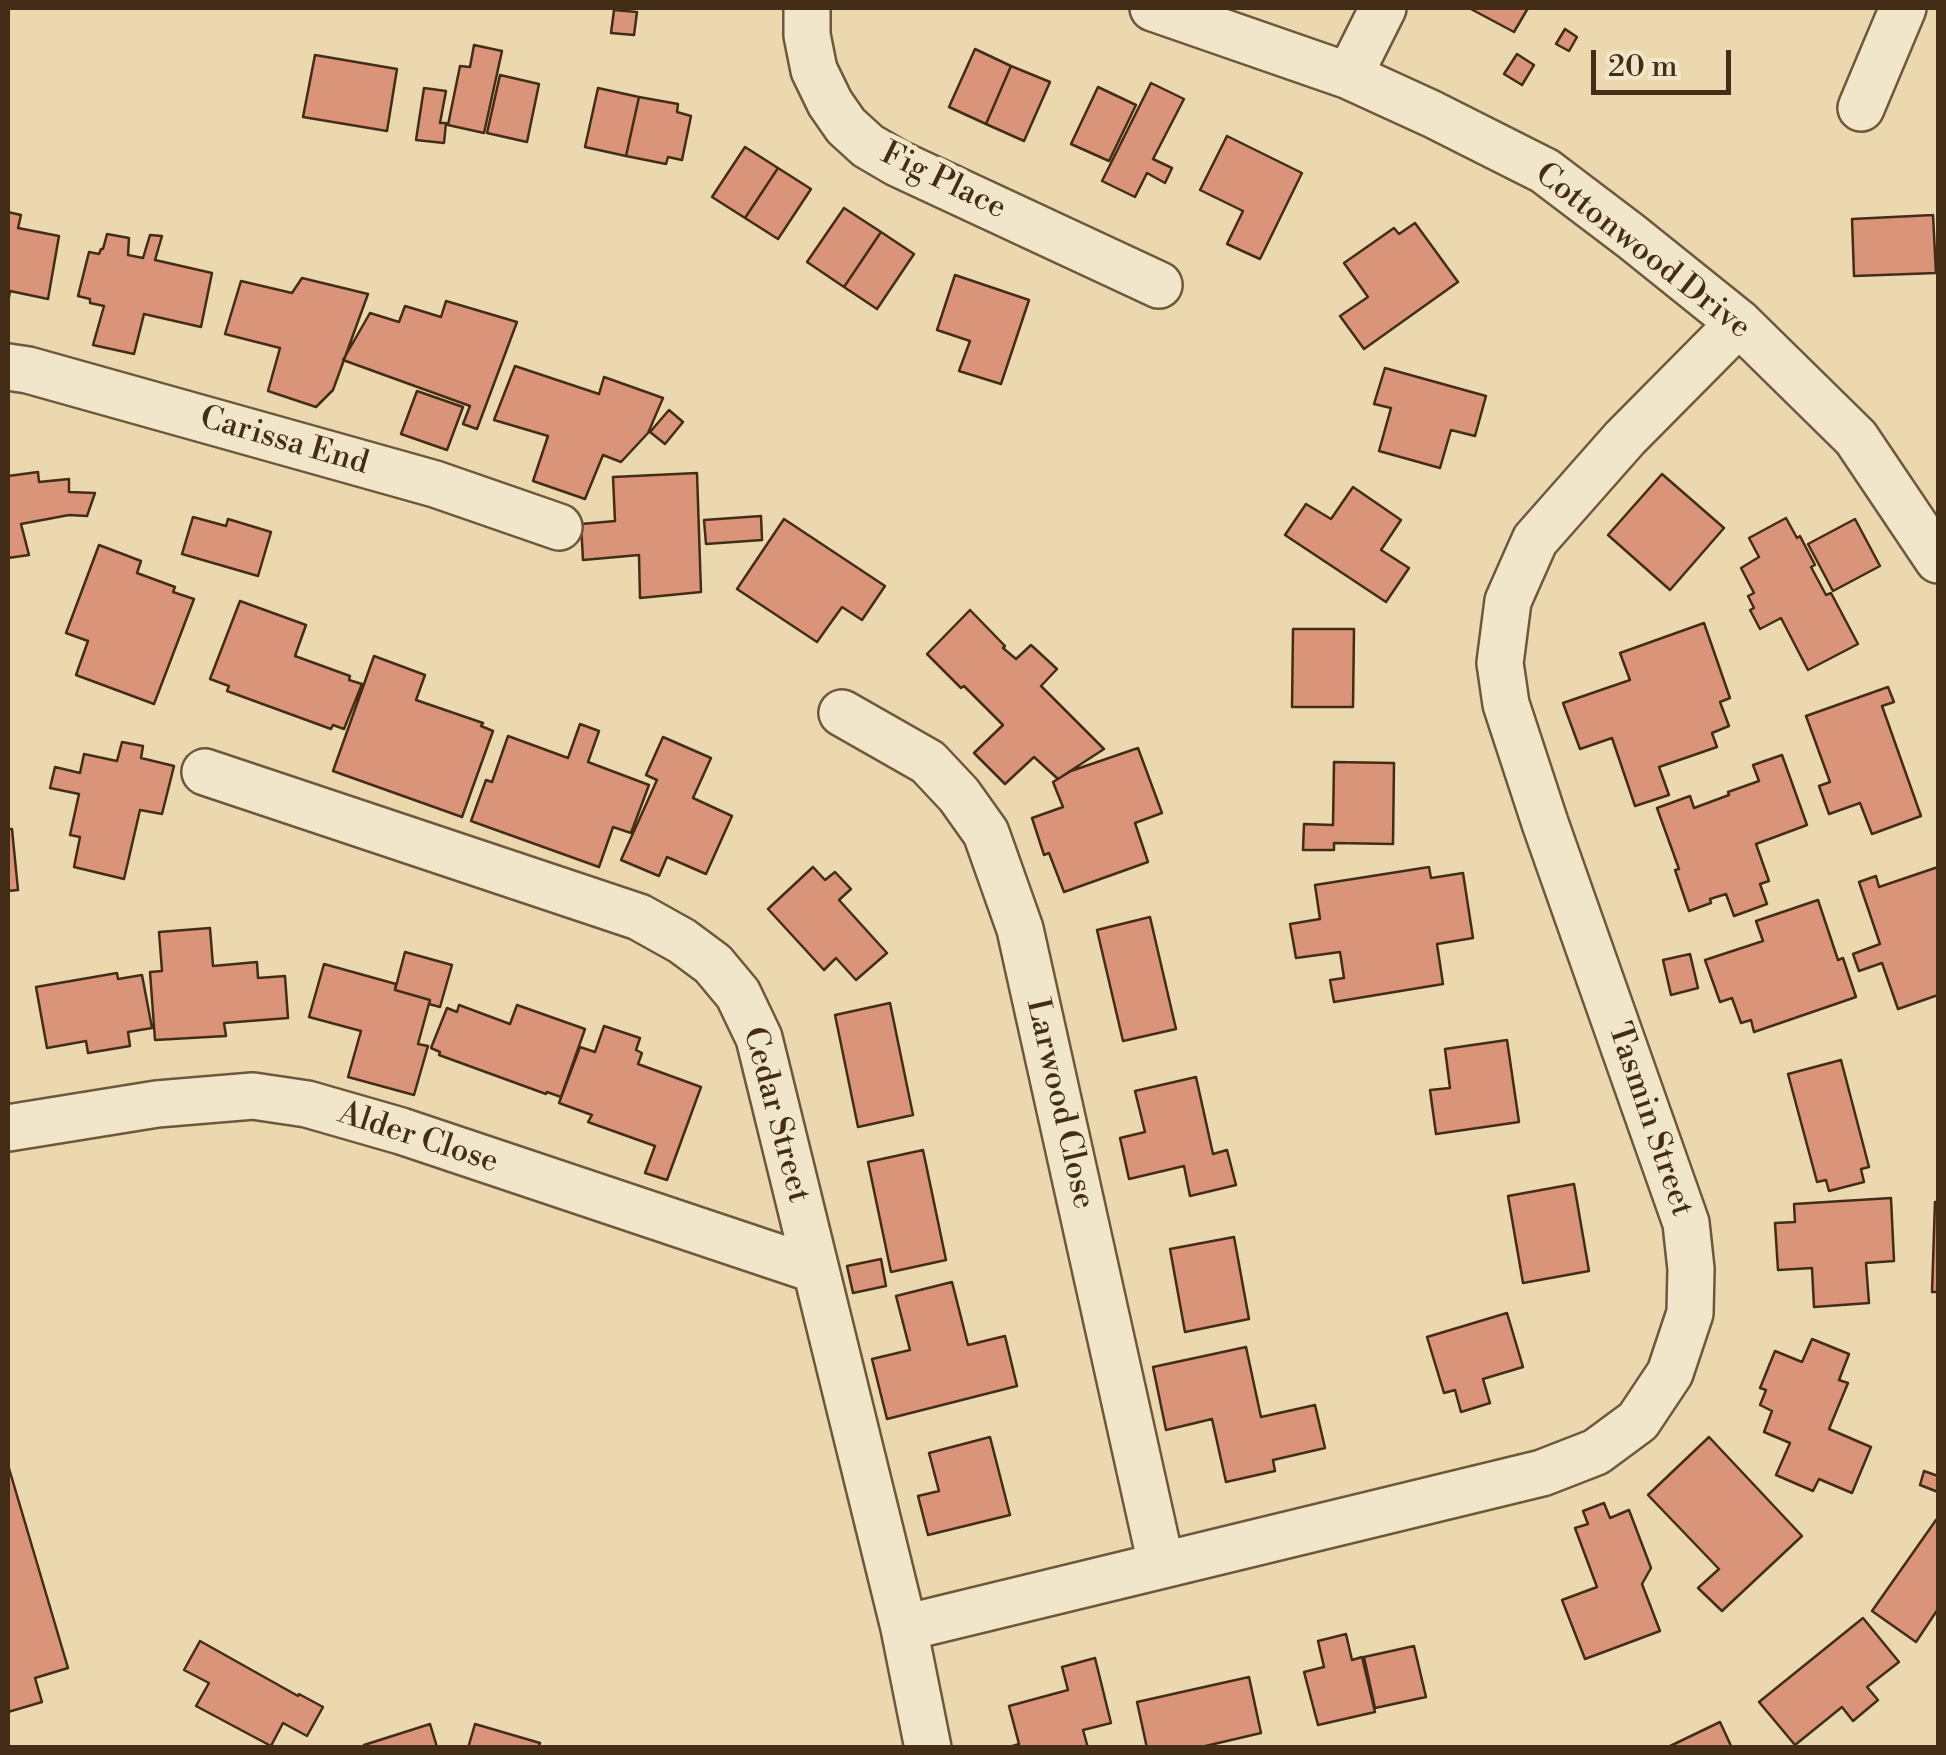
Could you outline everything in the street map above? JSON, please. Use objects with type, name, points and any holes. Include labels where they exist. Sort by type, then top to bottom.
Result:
[{"type":"street","name":"Fig Place","points":[[807,8],[807,35],[814,70],[830,104],[868,146],[898,164],[1159,285]]},
{"type":"street","name":"Cottonwood Drive","points":[[1152,8],[1349,76],[1545,172],[1632,236],[1739,324],[1856,438],[1938,560]]},
{"type":"street","points":[[1349,76],[1383,8]]},
{"type":"street","points":[[1860,108],[1902,8]]},
{"type":"street","name":"Tasmin Street","points":[[904,1628],[1542,1473],[1596,1452],[1638,1420],[1670,1373],[1690,1313],[1686,1223],[1545,823],[1506,704],[1500,663],[1508,601],[1535,540],[1626,438],[1739,324]]},
{"type":"street","name":"Carissa End","points":[[8,367],[435,484],[558,527]]},
{"type":"street","name":"Larwood Close","points":[[842,713],[928,762],[986,832],[1020,929],[1162,1564]]},
{"type":"street","name":"Cedar Street","points":[[205,772],[639,918],[682,941],[712,964],[738,994],[759,1038],[904,1628],[928,1748]]},
{"type":"street","name":"Alder Close","points":[[8,1128],[157,1104],[234,1097],[307,1104],[816,1270]]},
{"type":"building","points":[[1469,8],[1528,8],[1514,32]]},
{"type":"building","points":[[614,10],[637,12],[634,35],[611,33]]},
{"type":"building","points":[[1565,29],[1577,37],[1569,51],[1556,44]]},
{"type":"building","points":[[474,45],[502,51],[484,133],[448,125],[460,66],[470,67]]},
{"type":"building","points":[[975,49],[1011,66],[986,124],[949,107]]},
{"type":"building","points":[[1517,54],[1534,65],[1522,85],[1504,74]]},
{"type":"building","points":[[315,55],[397,69],[387,131],[303,117]]},
{"type":"building","points":[[1011,66],[1050,82],[1024,141],[986,124]]},
{"type":"building","points":[[500,75],[539,84],[527,142],[487,133]]},
{"type":"building","points":[[1151,83],[1184,99],[1153,159],[1172,168],[1165,183],[1147,173],[1135,197],[1102,181]]},
{"type":"building","points":[[1098,87],[1136,105],[1109,161],[1071,144]]},
{"type":"building","points":[[424,88],[446,91],[440,123],[446,123],[444,143],[416,140]]},
{"type":"building","points":[[598,88],[639,97],[626,156],[585,147]]},
{"type":"building","points":[[639,97],[678,104],[677,112],[691,116],[682,160],[668,157],[666,164],[626,156]]},
{"type":"building","points":[[1227,136],[1302,173],[1260,259],[1227,244],[1243,211],[1200,190]]},
{"type":"building","points":[[745,147],[778,168],[745,218],[712,197]]},
{"type":"building","points":[[778,168],[811,189],[778,239],[745,218]]},
{"type":"building","points":[[844,208],[881,232],[844,287],[807,262]]},
{"type":"building","points":[[8,212],[21,215],[18,228],[59,236],[48,299],[10,291],[8,303]]},
{"type":"building","points":[[1933,215],[1936,273],[1854,276],[1852,219]]},
{"type":"building","points":[[1415,223],[1458,282],[1364,349],[1340,316],[1368,297],[1344,263],[1394,228],[1399,234]]},
{"type":"building","points":[[881,232],[914,254],[877,309],[844,287]]},
{"type":"building","points":[[107,234],[129,238],[128,255],[143,258],[150,235],[162,236],[155,260],[212,273],[201,327],[144,314],[134,354],[93,345],[104,306],[78,296],[89,252],[99,254]]},
{"type":"building","points":[[955,275],[1029,300],[1001,384],[959,371],[970,341],[937,330]]},
{"type":"building","points":[[302,278],[368,294],[333,390],[316,407],[268,391],[280,348],[225,334],[241,281],[292,293]]},
{"type":"building","points":[[446,301],[517,322],[477,429],[463,424],[470,406],[343,360],[370,313],[399,322],[405,306],[441,317]]},
{"type":"building","points":[[515,366],[599,394],[604,377],[663,398],[648,433],[621,462],[603,455],[585,499],[533,481],[548,436],[494,420]]},
{"type":"building","points":[[1385,368],[1486,396],[1475,436],[1451,430],[1440,468],[1379,451],[1391,408],[1374,404]]},
{"type":"building","points":[[417,391],[463,407],[447,450],[401,434]]},
{"type":"building","points":[[669,410],[683,422],[665,444],[650,432]]},
{"type":"building","points":[[38,472],[39,482],[69,479],[69,492],[95,493],[87,516],[69,515],[21,524],[29,555],[8,558],[8,476]]},
{"type":"building","points":[[697,473],[701,592],[640,598],[639,555],[583,560],[581,524],[615,521],[613,477]]},
{"type":"building","points":[[1662,474],[1724,528],[1670,590],[1608,535]]},
{"type":"building","points":[[1353,487],[1401,520],[1381,550],[1409,568],[1386,602],[1285,535],[1306,504],[1331,519]]},
{"type":"building","points":[[761,516],[762,540],[706,544],[704,520]]},
{"type":"building","points":[[193,517],[226,526],[228,519],[271,532],[258,576],[182,554]]},
{"type":"building","points":[[1786,518],[1797,538],[1800,536],[1826,595],[1831,593],[1858,644],[1808,670],[1781,618],[1760,629],[1750,610],[1754,608],[1748,596],[1754,593],[1741,568],[1759,557],[1749,538]]},
{"type":"building","points":[[784,519],[885,586],[862,620],[842,607],[817,642],[737,589]]},
{"type":"building","points":[[1855,519],[1880,566],[1833,591],[1808,544]]},
{"type":"building","points":[[99,545],[141,561],[137,573],[175,587],[173,592],[194,599],[154,704],[76,675],[88,641],[66,633]]},
{"type":"building","points":[[240,601],[306,625],[295,656],[362,684],[344,729],[333,725],[331,729],[227,691],[229,686],[210,679]]},
{"type":"building","points":[[970,610],[1016,659],[1031,645],[1057,669],[1041,686],[1104,749],[1058,779],[1034,757],[1005,784],[974,753],[1003,725],[927,654]]},
{"type":"building","points":[[1704,623],[1730,698],[1720,702],[1729,726],[1712,733],[1717,747],[1659,767],[1669,795],[1635,806],[1612,738],[1580,749],[1563,703],[1630,680],[1620,653]]},
{"type":"building","points":[[1293,629],[1354,629],[1353,707],[1292,707]]},
{"type":"building","points":[[374,656],[425,675],[416,700],[483,723],[481,726],[493,731],[462,817],[333,771]]},
{"type":"building","points":[[1888,687],[1894,702],[1882,706],[1921,816],[1872,834],[1860,803],[1829,814],[1819,786],[1830,782],[1806,716]]},
{"type":"building","points":[[580,724],[599,731],[588,762],[649,785],[631,833],[613,827],[599,867],[471,821],[486,780],[492,782],[508,736],[568,758]]},
{"type":"building","points":[[663,737],[711,758],[693,798],[732,816],[706,874],[667,857],[659,876],[621,860],[657,780],[646,775]]},
{"type":"building","points":[[122,742],[143,746],[141,758],[174,766],[162,814],[140,810],[124,879],[74,867],[80,837],[70,835],[79,794],[50,788],[55,767],[80,773],[84,754],[117,761]]},
{"type":"building","points":[[1138,748],[1162,813],[1135,823],[1148,862],[1064,892],[1049,853],[1044,855],[1032,818],[1063,807],[1053,782],[1071,771]]},
{"type":"building","points":[[1782,755],[1807,825],[1756,844],[1769,881],[1760,884],[1767,904],[1734,916],[1726,894],[1689,911],[1657,808],[1690,796],[1694,808],[1729,795],[1728,792],[1759,781],[1753,765]]},
{"type":"building","points":[[1334,762],[1394,763],[1393,844],[1334,843],[1334,850],[1303,850],[1304,824],[1333,825]]},
{"type":"building","points":[[8,829],[12,829],[18,890],[8,891]]},
{"type":"building","points":[[813,867],[825,880],[835,872],[851,889],[839,900],[887,953],[856,980],[836,958],[824,970],[768,909]]},
{"type":"building","points":[[1429,867],[1431,878],[1463,873],[1473,938],[1437,944],[1443,984],[1334,1002],[1330,980],[1344,978],[1340,952],[1296,958],[1290,924],[1320,919],[1315,885]]},
{"type":"building","points":[[1938,867],[1938,995],[1898,1009],[1882,963],[1859,971],[1853,954],[1880,944],[1859,882],[1876,876],[1879,887]]},
{"type":"building","points":[[1818,900],[1838,960],[1843,958],[1856,997],[1754,1032],[1751,1020],[1741,1023],[1732,998],[1720,1002],[1705,960],[1763,941],[1756,921]]},
{"type":"building","points":[[1150,917],[1176,1029],[1123,1041],[1097,930]]},
{"type":"building","points":[[210,928],[213,966],[257,962],[258,978],[285,976],[288,1018],[224,1023],[226,1036],[155,1040],[150,972],[162,971],[159,932]]},
{"type":"building","points":[[405,952],[452,965],[440,1007],[429,1004],[430,1000],[395,990]]},
{"type":"building","points":[[1690,954],[1698,988],[1671,995],[1663,960]]},
{"type":"building","points":[[324,964],[396,984],[395,990],[430,1000],[418,1044],[428,1046],[414,1095],[348,1077],[361,1031],[309,1017]]},
{"type":"building","points":[[117,973],[118,979],[142,975],[152,1028],[128,1032],[130,1046],[88,1053],[86,1041],[47,1048],[36,987]]},
{"type":"building","points":[[890,1003],[913,1115],[858,1127],[835,1015]]},
{"type":"building","points":[[459,1005],[510,1024],[517,1005],[585,1029],[561,1097],[439,1055],[431,1048],[447,1008],[457,1012]]},
{"type":"building","points":[[604,1026],[640,1038],[636,1050],[642,1053],[638,1064],[701,1087],[667,1180],[645,1173],[655,1146],[588,1122],[592,1115],[559,1103],[580,1047],[595,1052]]},
{"type":"building","points":[[1507,1040],[1519,1122],[1436,1134],[1430,1090],[1450,1088],[1445,1049]]},
{"type":"building","points":[[1841,1060],[1869,1167],[1861,1169],[1864,1182],[1829,1191],[1826,1180],[1817,1182],[1788,1074]]},
{"type":"building","points":[[1196,1077],[1213,1154],[1227,1150],[1236,1185],[1190,1196],[1184,1166],[1129,1179],[1120,1138],[1145,1132],[1135,1091]]},
{"type":"building","points":[[923,1150],[946,1260],[891,1272],[868,1162]]},
{"type":"building","points":[[1574,1184],[1589,1271],[1523,1283],[1508,1196]]},
{"type":"building","points":[[1891,1198],[1894,1261],[1866,1263],[1869,1303],[1814,1307],[1812,1268],[1778,1270],[1775,1223],[1795,1222],[1794,1204]]},
{"type":"building","points":[[1935,1202],[1938,1292],[1932,1292]]},
{"type":"building","points":[[1234,1237],[1249,1319],[1185,1332],[1170,1249]]},
{"type":"building","points":[[881,1259],[886,1286],[853,1293],[847,1266]]},
{"type":"building","points":[[952,1282],[968,1345],[1005,1336],[1017,1386],[887,1419],[872,1359],[910,1350],[896,1296]]},
{"type":"building","points":[[1507,1313],[1523,1367],[1483,1379],[1490,1403],[1461,1412],[1455,1390],[1444,1393],[1427,1337]]},
{"type":"building","points":[[1812,1339],[1849,1354],[1839,1380],[1848,1383],[1829,1429],[1871,1447],[1852,1493],[1819,1479],[1813,1491],[1776,1475],[1790,1443],[1764,1432],[1772,1411],[1760,1405],[1766,1390],[1760,1388],[1775,1351],[1802,1362]]},
{"type":"building","points":[[1246,1347],[1261,1417],[1315,1405],[1325,1448],[1273,1460],[1275,1471],[1226,1482],[1212,1419],[1166,1430],[1153,1367]]},
{"type":"building","points":[[990,1437],[1010,1515],[928,1535],[918,1496],[939,1491],[929,1453]]},
{"type":"building","points":[[1709,1437],[1802,1536],[1722,1611],[1698,1588],[1719,1569],[1648,1495]]},
{"type":"building","points":[[8,1465],[68,1668],[35,1678],[42,1702],[8,1712]]},
{"type":"building","points":[[1924,1471],[1938,1476],[1938,1492],[1920,1485]]},
{"type":"building","points":[[1604,1503],[1610,1518],[1629,1510],[1651,1568],[1642,1584],[1660,1631],[1585,1659],[1562,1600],[1597,1587],[1575,1528],[1588,1524],[1583,1511]]},
{"type":"building","points":[[1936,1520],[1938,1609],[1916,1642],[1872,1611]]},
{"type":"building","points":[[1863,1618],[1899,1662],[1867,1687],[1878,1700],[1853,1721],[1842,1707],[1795,1745],[1759,1702]]},
{"type":"building","points":[[1346,1634],[1352,1660],[1362,1657],[1375,1712],[1318,1725],[1304,1672],[1324,1667],[1318,1641]]},
{"type":"building","points":[[200,1641],[323,1707],[307,1736],[283,1723],[271,1746],[196,1706],[209,1683],[184,1670]]},
{"type":"building","points":[[1414,1646],[1426,1697],[1375,1708],[1364,1657]]},
{"type":"building","points":[[1095,1658],[1111,1723],[1083,1730],[1088,1748],[1006,1748],[1019,1744],[1009,1706],[1068,1690],[1062,1667]]},
{"type":"building","points":[[1249,1677],[1261,1733],[1197,1748],[1147,1748],[1137,1702]]},
{"type":"building","points":[[1720,1722],[1732,1748],[1666,1748]]},
{"type":"building","points":[[430,1724],[437,1747],[365,1748],[364,1745]]},
{"type":"building","points":[[475,1724],[540,1743],[538,1748],[468,1748]]}]
